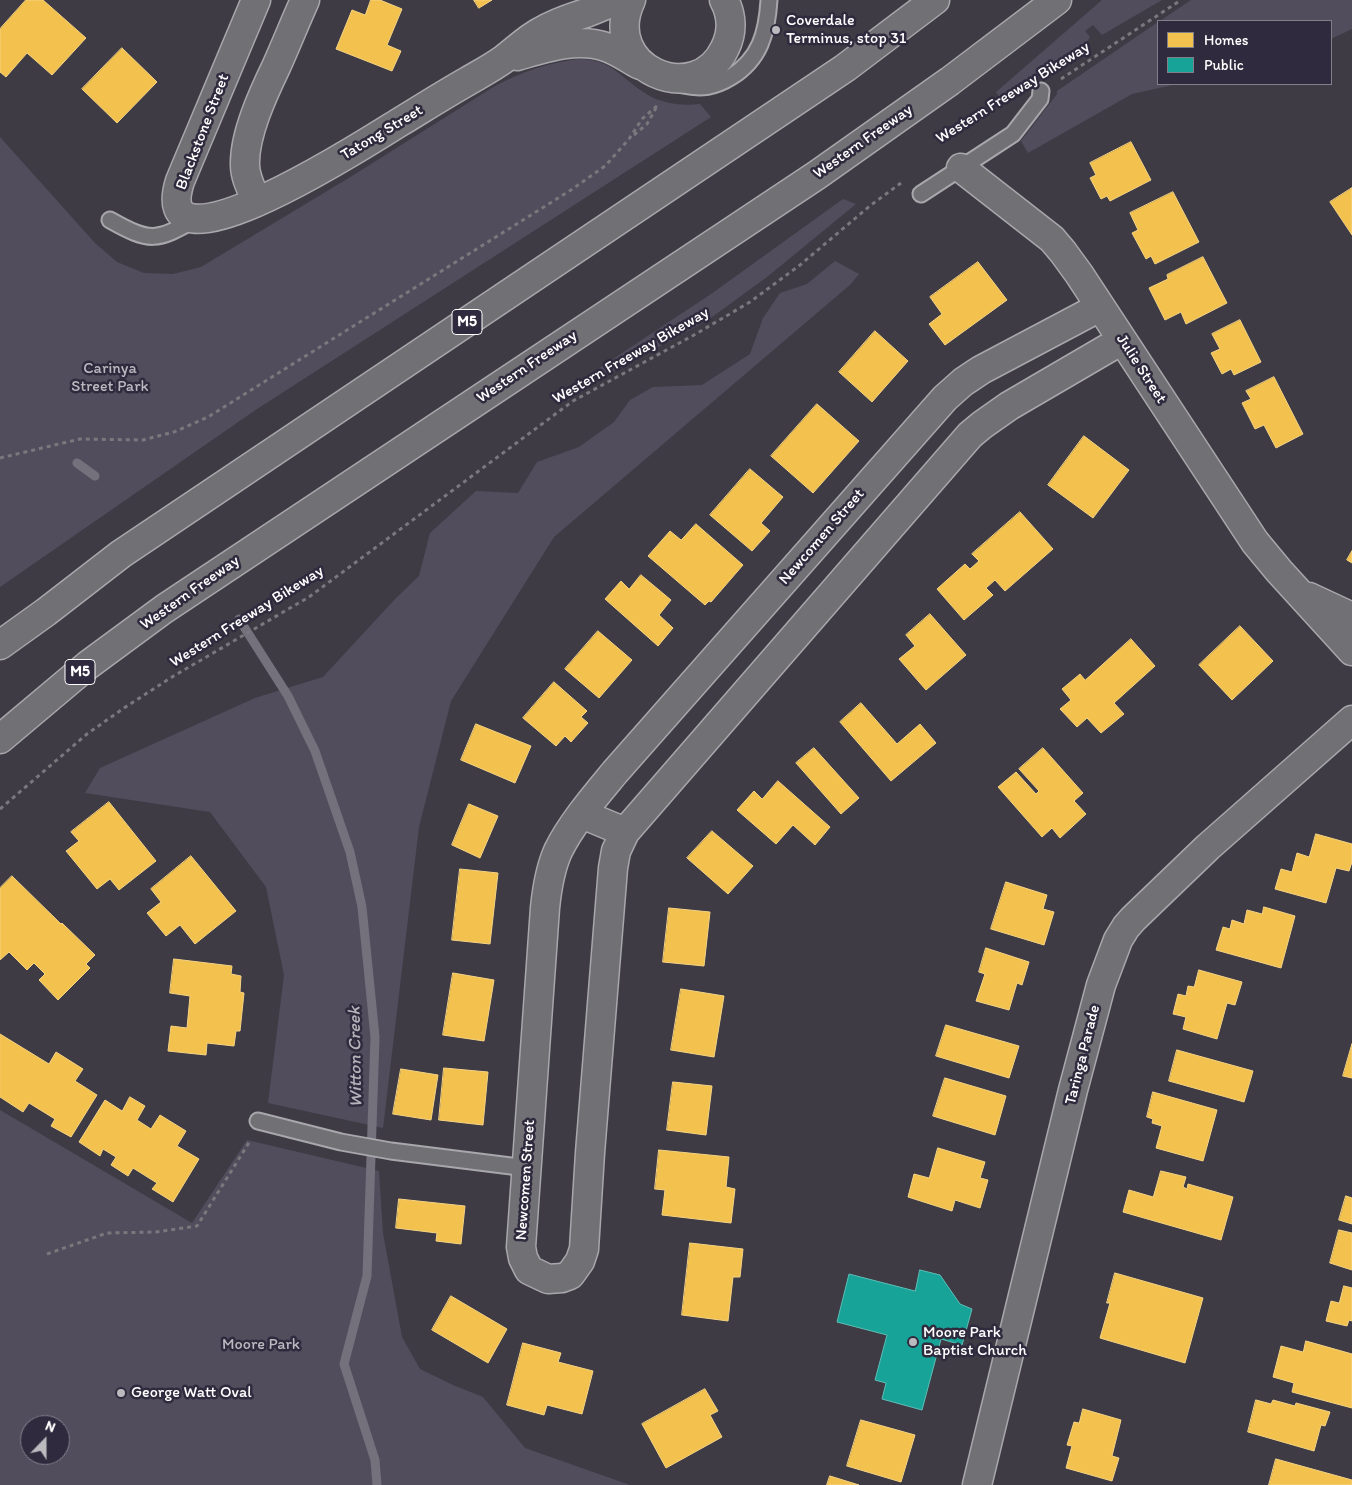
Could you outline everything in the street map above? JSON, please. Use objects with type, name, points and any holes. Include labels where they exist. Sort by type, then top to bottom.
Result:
[{"type":"main road","name":"Blackstone Street","points":[[196,219],[186,217],[179,211],[177,203],[178,187],[256,0]]},
{"type":"main road","points":[[196,219],[224,215],[241,210],[257,202],[245,170],[249,136],[262,97],[305,0]]},
{"type":"main road","name":"Tatong Street","points":[[257,202],[314,174],[504,59],[538,33],[554,24],[618,0]]},
{"type":"main road","points":[[630,0],[624,24],[626,41],[634,56],[650,71]]},
{"type":"main road","points":[[724,0],[730,18],[730,35]]},
{"type":"main road","name":"Tatong Street","points":[[504,59],[551,47],[589,43],[610,48],[650,71],[671,78],[697,75],[705,71],[718,59],[727,44],[740,0]]},
{"type":"main road","name":"M5","points":[[0,645],[122,554],[844,68],[935,0]]},
{"type":"main road","name":"Western Freeway","points":[[0,739],[88,665],[164,609],[817,175],[950,81],[1057,0]]},
{"type":"main road","name":"Julie Street","points":[[961,168],[1052,239],[1071,262],[1246,530],[1269,560],[1352,651]]},
{"type":"main road","name":"Newcomen Street","points":[[1100,307],[981,370],[944,398],[615,772],[563,842],[558,852],[547,889],[521,1247],[523,1258],[529,1270],[538,1276],[548,1279],[566,1277],[580,1262],[584,1249],[613,868],[616,851],[625,832],[970,435],[1009,406],[1122,340]]},
{"type":"main road","name":"Julie Street","points":[[1298,592],[1352,617]]},
{"type":"main road","name":"Taringa Parade","points":[[977,1485],[1088,1032],[1101,985],[1118,940],[1133,919],[1190,863],[1352,720]]},
{"type":"main road","points":[[582,814],[625,832]]},
{"type":"lane","points":[[650,71],[684,85],[708,88],[719,84],[735,74],[751,60],[765,31],[769,0]]},
{"type":"lane","points":[[922,194],[1013,134],[1040,99],[1041,91]]},
{"type":"lane","points":[[110,220],[138,234],[155,237],[168,234],[196,219]]},
{"type":"lane","points":[[258,1121],[342,1142],[391,1151],[527,1168]]},
{"type":"path","name":"Western Freeway Bikeway","points":[[1041,91],[1181,0]]},
{"type":"path","points":[[0,458],[80,439],[143,440],[190,426],[216,412],[572,190],[605,166],[629,139],[647,124],[658,105],[642,119],[629,139]]},
{"type":"path","name":"Western Freeway Bikeway","points":[[0,809],[87,734],[164,682],[303,601],[573,401],[750,302],[800,265],[907,178]]},
{"type":"path","points":[[47,1254],[107,1233],[156,1232],[197,1226],[252,1138]]},
{"type":"green space","points":[[1102,0],[1162,0],[1102,35],[1093,25],[1085,31],[1090,37],[1086,43],[1038,78],[1002,101],[996,92]]},
{"type":"green space","points":[[1191,0],[1352,0],[1352,29],[1332,39],[1332,20],[1161,20]]},
{"type":"green space","points":[[1157,23],[1157,85],[1172,85],[1132,94],[1028,153],[1021,141],[1057,94],[1057,91]]},
{"type":"green space","name":"Carinya Street Park","points":[[577,59],[599,62],[608,66],[648,95],[660,100],[687,105],[700,104],[711,117],[257,409],[0,587],[0,137],[95,243],[117,262],[144,273],[173,274],[201,267],[352,176],[495,86],[535,69]]},
{"type":"green space","points":[[843,199],[856,204],[767,277],[708,320],[607,375],[592,373],[711,294]]},
{"type":"green space","points":[[835,261],[859,274],[851,284],[554,537],[451,701],[419,827],[383,1128],[268,1103],[284,975],[266,887],[210,812],[85,793],[100,768],[255,698],[323,677],[396,598],[419,576],[430,533],[476,491],[518,493],[537,462],[579,447],[614,422],[630,400],[653,387],[702,385],[750,354],[763,318],[780,293],[807,284]]},
{"type":"green space","name":"Moore Park","points":[[0,1110],[192,1223],[247,1140],[379,1171],[383,1233],[402,1337],[420,1369],[483,1397],[525,1448],[630,1485],[0,1485]]},
{"type":"building: Homes","points":[[26,0],[43,0],[86,38],[52,75],[27,53],[6,77],[0,72],[0,29]]},
{"type":"building: Homes","points":[[371,0],[380,0],[402,9],[387,45],[401,51],[392,71],[336,49],[352,10],[365,15]]},
{"type":"building: Homes","points":[[474,0],[492,0],[479,8]]},
{"type":"building: Homes","points":[[122,48],[157,82],[117,123],[82,89]]},
{"type":"building: Homes","points":[[1131,142],[1151,180],[1110,201],[1107,196],[1101,199],[1090,178],[1096,175],[1090,163]]},
{"type":"building: Homes","points":[[1352,188],[1352,235],[1330,202]]},
{"type":"building: Homes","points":[[1173,192],[1199,242],[1155,264],[1151,256],[1146,259],[1132,233],[1138,230],[1130,213]]},
{"type":"building: Homes","points":[[1203,257],[1227,303],[1186,324],[1181,312],[1165,320],[1149,288],[1168,279],[1167,275]]},
{"type":"building: Homes","points":[[978,262],[1007,300],[945,345],[929,324],[942,314],[930,297]]},
{"type":"building: Homes","points":[[1240,320],[1261,362],[1234,375],[1231,369],[1222,374],[1211,353],[1220,349],[1212,334]]},
{"type":"building: Homes","points":[[875,331],[908,361],[872,402],[839,372]]},
{"type":"building: Homes","points":[[1274,377],[1303,434],[1276,448],[1264,425],[1255,429],[1242,403],[1251,399],[1246,391]]},
{"type":"building: Homes","points":[[817,404],[859,441],[813,493],[771,456]]},
{"type":"building: Homes","points":[[1084,436],[1129,470],[1093,518],[1048,485]]},
{"type":"building: Homes","points":[[750,469],[783,497],[761,523],[770,531],[752,551],[710,515]]},
{"type":"building: Homes","points":[[1020,512],[1053,549],[1005,591],[995,580],[986,588],[993,595],[964,620],[937,589],[965,564],[970,569],[979,561],[972,554]]},
{"type":"building: Homes","points":[[696,524],[743,565],[711,602],[709,601],[705,605],[648,556],[670,531],[681,540]]},
{"type":"building: Homes","points":[[1352,551],[1352,563],[1347,560]]},
{"type":"building: Homes","points":[[641,575],[671,600],[659,615],[673,628],[658,646],[605,599],[621,581],[629,589]]},
{"type":"building: Homes","points":[[930,614],[966,655],[926,690],[899,659],[915,646],[906,635]]},
{"type":"building: Homes","points":[[1240,626],[1273,661],[1232,700],[1199,665]]},
{"type":"building: Homes","points":[[598,631],[632,660],[599,698],[565,669]]},
{"type":"building: Homes","points":[[1131,639],[1155,666],[1114,703],[1124,714],[1101,733],[1087,718],[1077,727],[1060,709],[1071,700],[1062,689],[1080,674],[1085,680]]},
{"type":"building: Homes","points":[[554,682],[587,711],[581,717],[588,723],[571,742],[565,736],[556,746],[523,718]]},
{"type":"building: Homes","points":[[861,703],[897,744],[920,724],[936,743],[891,781],[840,722]]},
{"type":"building: Homes","points":[[476,724],[531,746],[515,783],[461,760]]},
{"type":"building: Homes","points":[[814,748],[859,798],[841,814],[796,763]]},
{"type":"building: Homes","points":[[1043,748],[1083,793],[1074,801],[1086,814],[1060,838],[1052,828],[1042,837],[998,787],[1016,772],[1036,794],[1039,791],[1019,769]]},
{"type":"building: Homes","points":[[778,781],[830,827],[815,845],[793,825],[776,844],[737,810],[754,791],[762,799]]},
{"type":"building: Homes","points":[[109,802],[156,861],[119,890],[110,879],[97,889],[66,851],[79,841],[71,832]]},
{"type":"building: Homes","points":[[469,804],[498,816],[480,858],[452,845]]},
{"type":"building: Homes","points":[[712,831],[753,866],[728,894],[687,858]]},
{"type":"building: Homes","points":[[1316,834],[1352,844],[1352,862],[1349,871],[1336,868],[1326,903],[1275,889],[1281,869],[1292,872],[1297,853],[1309,857]]},
{"type":"building: Homes","points":[[191,856],[236,911],[195,944],[180,925],[166,936],[147,913],[161,902],[151,889]]},
{"type":"building: Homes","points":[[460,869],[498,873],[490,944],[452,940]]},
{"type":"building: Homes","points":[[12,876],[95,955],[86,964],[90,968],[58,1000],[39,980],[45,974],[34,963],[27,970],[9,952],[0,960],[0,888]]},
{"type":"building: Homes","points":[[1006,882],[1047,895],[1043,909],[1054,912],[1044,945],[991,929]]},
{"type":"building: Homes","points":[[1264,907],[1295,916],[1281,968],[1216,950],[1223,927],[1230,929],[1232,920],[1244,924],[1247,910],[1262,914]]},
{"type":"building: Homes","points":[[669,908],[710,912],[704,966],[663,962]]},
{"type":"building: Homes","points":[[986,948],[1029,962],[1022,985],[1017,983],[1009,1010],[976,1001],[985,974],[979,972]]},
{"type":"building: Homes","points":[[174,959],[232,966],[231,974],[241,976],[240,992],[244,993],[240,1031],[236,1031],[234,1046],[207,1043],[206,1055],[168,1051],[171,1026],[187,1028],[190,996],[170,993]]},
{"type":"building: Homes","points":[[1199,970],[1242,982],[1235,1005],[1227,1003],[1217,1039],[1183,1029],[1186,1017],[1173,1014],[1178,994],[1186,996],[1188,986],[1194,987]]},
{"type":"building: Homes","points":[[453,973],[494,980],[484,1041],[443,1035]]},
{"type":"building: Homes","points":[[681,989],[724,996],[714,1057],[671,1050]]},
{"type":"building: Homes","points":[[946,1025],[1019,1046],[1009,1078],[936,1056]]},
{"type":"building: Homes","points":[[0,1034],[49,1064],[56,1052],[83,1069],[75,1081],[97,1095],[71,1137],[51,1126],[55,1119],[29,1103],[23,1112],[0,1097]]},
{"type":"building: Homes","points":[[1352,1044],[1352,1078],[1343,1076]]},
{"type":"building: Homes","points":[[1177,1050],[1253,1071],[1244,1102],[1169,1081]]},
{"type":"building: Homes","points":[[444,1068],[488,1072],[483,1125],[439,1120]]},
{"type":"building: Homes","points":[[401,1069],[438,1075],[431,1120],[393,1114]]},
{"type":"building: Homes","points":[[945,1078],[1006,1096],[995,1135],[933,1116]]},
{"type":"building: Homes","points":[[673,1082],[712,1086],[706,1135],[667,1130]]},
{"type":"building: Homes","points":[[1153,1092],[1217,1110],[1203,1161],[1156,1148],[1162,1126],[1152,1123],[1153,1119],[1147,1117]]},
{"type":"building: Homes","points":[[130,1097],[145,1106],[137,1120],[151,1129],[160,1115],[186,1131],[177,1146],[199,1159],[173,1202],[152,1189],[157,1183],[133,1168],[128,1176],[111,1165],[116,1157],[103,1149],[100,1156],[79,1142],[105,1100],[122,1111]]},
{"type":"building: Homes","points":[[938,1148],[985,1162],[980,1178],[988,1180],[980,1208],[955,1200],[952,1211],[908,1197],[914,1174],[929,1178]]},
{"type":"building: Homes","points":[[659,1150],[729,1157],[726,1187],[735,1189],[731,1223],[662,1215],[665,1190],[655,1189]]},
{"type":"building: Homes","points":[[1161,1171],[1186,1177],[1183,1187],[1187,1189],[1188,1184],[1233,1197],[1221,1240],[1123,1212],[1129,1190],[1153,1197]]},
{"type":"building: Homes","points":[[1346,1196],[1352,1198],[1352,1224],[1339,1220]]},
{"type":"building: Homes","points":[[399,1199],[465,1206],[461,1244],[436,1241],[437,1233],[396,1228]]},
{"type":"building: Homes","points":[[1339,1230],[1352,1233],[1352,1270],[1330,1263]]},
{"type":"building: Homes","points":[[690,1243],[743,1249],[740,1277],[733,1277],[728,1321],[682,1315]]},
{"type":"building: Homes","points":[[1115,1273],[1203,1298],[1185,1363],[1100,1338],[1110,1303],[1107,1303]]},
{"type":"building: Homes","points":[[1344,1286],[1352,1288],[1352,1321],[1349,1320],[1347,1326],[1326,1321],[1331,1301],[1339,1303]]},
{"type":"building: Homes","points":[[451,1296],[507,1329],[488,1363],[432,1330]]},
{"type":"building: Homes","points":[[1306,1341],[1352,1354],[1352,1408],[1292,1392],[1294,1383],[1273,1377],[1281,1346],[1303,1352]]},
{"type":"building: Homes","points":[[523,1343],[561,1353],[558,1362],[593,1371],[582,1414],[547,1405],[544,1415],[507,1405]]},
{"type":"building: Homes","points":[[705,1389],[718,1411],[710,1415],[722,1437],[666,1468],[642,1424]]},
{"type":"building: Homes","points":[[1256,1400],[1271,1404],[1273,1400],[1295,1406],[1296,1403],[1330,1412],[1325,1426],[1321,1425],[1314,1451],[1248,1432]]},
{"type":"building: Homes","points":[[1083,1409],[1121,1420],[1112,1456],[1119,1458],[1112,1481],[1066,1468],[1072,1446],[1067,1445],[1074,1422],[1079,1423]]},
{"type":"building: Homes","points":[[861,1420],[915,1435],[901,1482],[847,1466]]},
{"type":"building: Homes","points":[[1276,1459],[1352,1480],[1352,1485],[1269,1485]]},
{"type":"building: Homes","points":[[830,1476],[859,1485],[827,1485]]},
{"type":"building: Public","name":"Moore Park Baptist Church","points":[[920,1270],[940,1275],[960,1304],[972,1309],[962,1345],[941,1339],[922,1410],[882,1399],[886,1383],[875,1380],[887,1335],[837,1322],[849,1274],[915,1291]]},
{"type":"waterway","name":"Witton Creek","points":[[77,463],[95,476]]},
{"type":"waterway","name":"Witton Creek","points":[[239,619],[288,696],[315,751],[350,852],[362,907],[375,1037],[367,1276],[344,1364],[375,1460],[377,1485]]},
{"type":"place","name":"Coverdale Terminus, stop 31","points":[[776,30]]},
{"type":"place","name":"Moore Park Baptist Church","points":[[913,1342]]},
{"type":"place","name":"George Watt Oval","points":[[121,1393]]}]
